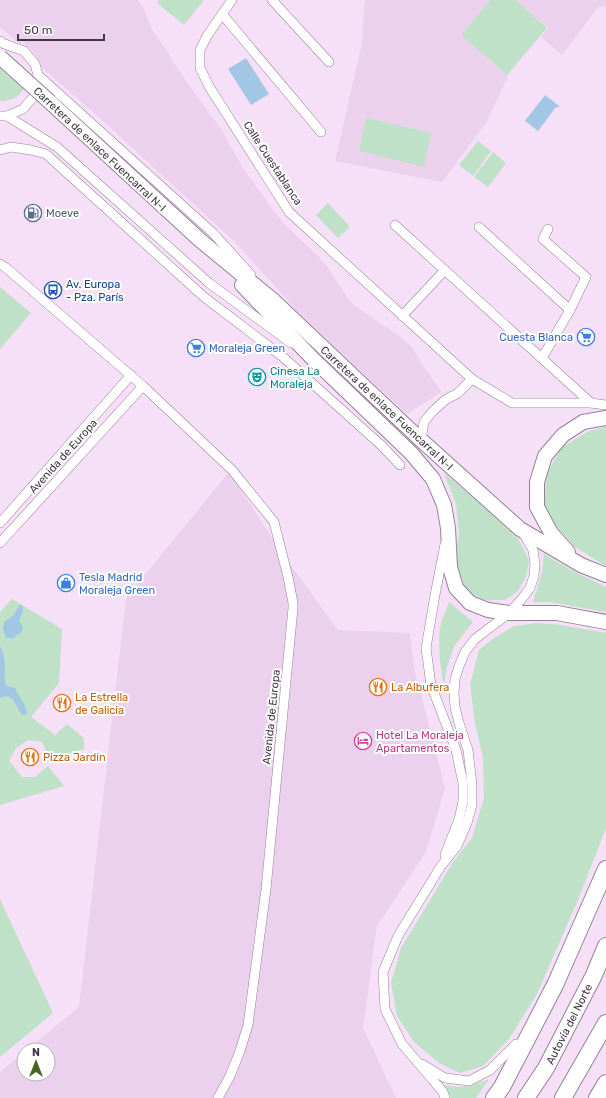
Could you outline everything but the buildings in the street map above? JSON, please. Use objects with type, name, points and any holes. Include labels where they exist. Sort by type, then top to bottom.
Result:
[{"type":"highway","points":[[494,1098],[502,1087],[555,985],[606,869]]},
{"type":"highway","name":"Autovía del Norte","points":[[526,1098],[550,1061],[594,975],[606,946]]},
{"type":"highway","points":[[483,1098],[555,985]]},
{"type":"highway","points":[[562,1098],[606,1023]]},
{"type":"highway","points":[[596,1098],[606,1083]]},
{"type":"main road","name":"Carretera de enlace Fuencarral N-I","points":[[0,57],[201,241],[274,301],[421,440],[520,529],[581,565],[606,575]]},
{"type":"main road","name":"Carretera de enlace Fuencarral N-I","points":[[201,241],[312,359],[411,453],[433,479],[444,505],[448,528],[450,567],[456,588],[470,603],[488,610],[509,613],[557,613],[606,622]]},
{"type":"main road","name":"Carretera de enlace Fuencarral N-I","points":[[581,565],[547,527],[537,507],[537,482],[545,456],[563,435],[583,422],[606,418]]},
{"type":"street","name":"Calle Cuestablanca","points":[[232,0],[207,36],[200,50],[200,68],[210,88],[289,212],[472,379],[512,403],[591,403],[606,405]]},
{"type":"street","points":[[272,0],[329,62]]},
{"type":"street","points":[[222,14],[320,132]]},
{"type":"street","points":[[1,42],[24,51],[35,64],[38,75],[36,94],[23,109],[3,116]]},
{"type":"street","points":[[38,75],[213,233],[274,301]]},
{"type":"street","points":[[3,116],[56,147],[209,283],[312,359]]},
{"type":"street","points":[[0,150],[11,147],[46,154],[204,297],[283,357],[382,446],[400,465]]},
{"type":"street","points":[[395,225],[591,403]]},
{"type":"street","points":[[479,227],[570,310]]},
{"type":"street","points":[[542,358],[570,310],[586,277],[543,239],[548,229]]},
{"type":"street","name":"Avenida de Europa","points":[[2,264],[131,375],[232,470],[274,522],[293,603],[286,685],[266,888],[248,1025],[230,1076],[218,1098]]},
{"type":"street","points":[[402,316],[445,270]]},
{"type":"street","name":"Avenida de Europa","points":[[0,523],[131,375]]},
{"type":"street","points":[[421,440],[424,422],[432,412],[446,400],[458,393],[472,379]]},
{"type":"street","name":"Avenida de Europa","points":[[0,543],[143,386]]},
{"type":"street","points":[[441,866],[459,819],[463,802],[463,783],[456,750],[431,685],[426,648],[448,528]]},
{"type":"street","points":[[445,1098],[443,1092],[402,1044],[385,1010],[383,972],[398,936],[441,866],[457,846],[467,824],[472,805],[472,785],[468,750],[459,723],[456,707],[454,693],[455,679],[465,652],[475,639],[509,613],[530,588],[534,576],[535,564],[533,550],[520,529]]},
{"type":"street","points":[[417,1062],[445,1078],[469,1081],[490,1070],[516,1044]]},
{"type":"shaded area","points":[[0,0],[138,0],[143,7],[153,31],[169,54],[172,61],[222,131],[244,170],[283,223],[327,266],[349,300],[355,306],[399,336],[412,347],[423,366],[442,392],[407,414],[298,312],[236,243],[102,120],[40,66],[37,56],[23,42],[19,43],[0,27]]},
{"type":"shaded area","points":[[365,0],[490,0],[461,35],[508,76],[486,123],[442,182],[335,161],[362,43]]},
{"type":"shaded area","points":[[516,0],[606,0],[606,7],[599,6],[562,55],[541,37],[548,28]]},
{"type":"shaded area","points":[[229,472],[284,556],[338,630],[410,633],[414,667],[445,788],[426,852],[377,926],[363,1028],[396,1098],[0,1098],[0,1072],[16,1059],[16,1082],[56,1082],[56,1042],[37,1042],[79,1007],[126,598]]},
{"type":"green space","points":[[159,0],[204,0],[184,25],[157,3]]},
{"type":"green space","points":[[490,0],[516,0],[547,28],[507,75],[461,35]]},
{"type":"green space","points":[[4,55],[15,59],[22,66],[26,81],[24,89],[18,95],[10,100],[0,101],[0,56]]},
{"type":"green space","points":[[366,118],[431,133],[424,167],[359,151]]},
{"type":"green space","points":[[478,141],[491,151],[473,176],[459,165]]},
{"type":"green space","points":[[493,152],[506,163],[488,187],[474,177]]},
{"type":"green space","points":[[328,203],[350,227],[338,238],[316,215]]},
{"type":"green space","points":[[0,287],[31,313],[0,349]]},
{"type":"green space","points":[[606,426],[606,566],[575,547],[554,524],[544,503],[547,473],[561,448],[587,432]]},
{"type":"green space","points":[[444,473],[488,510],[518,539],[524,549],[529,562],[526,577],[518,591],[505,600],[486,600],[468,593],[457,574],[456,557],[459,532],[456,504]]},
{"type":"green space","points":[[544,554],[571,570],[606,587],[606,612],[549,602],[533,602],[542,572]]},
{"type":"green space","points":[[12,599],[62,629],[59,683],[31,717],[55,735],[67,724],[84,738],[84,749],[68,754],[47,754],[42,742],[28,740],[16,748],[9,761],[22,777],[35,777],[48,766],[64,786],[0,805],[0,612]]},
{"type":"green space","points":[[449,602],[473,622],[455,645],[447,667],[444,685],[440,662],[439,639],[441,623]]},
{"type":"green space","points":[[536,623],[561,625],[606,633],[606,828],[578,900],[537,994],[509,1039],[483,1066],[460,1073],[439,1063],[414,1042],[397,1016],[391,983],[401,948],[453,862],[472,838],[484,798],[483,757],[475,724],[470,684],[479,650],[494,638],[514,626]]},
{"type":"green space","points":[[0,899],[53,1013],[18,1042],[16,1042],[16,1044],[0,1057]]},
{"type":"green space","points":[[489,1079],[476,1098],[451,1098],[444,1085],[457,1087],[467,1086]]},
{"type":"water","points":[[246,58],[269,94],[251,105],[228,69]]},
{"type":"water","points":[[545,95],[559,106],[558,108],[556,107],[538,131],[525,121]]},
{"type":"water","points":[[19,605],[23,606],[23,611],[19,621],[23,629],[14,638],[6,638],[3,627],[5,621],[14,615]]},
{"type":"water","points":[[0,646],[5,660],[5,682],[7,686],[15,688],[26,707],[27,714],[22,715],[16,704],[8,696],[0,698]]},
{"type":"place","name":"Moeve","points":[[33,213]]},
{"type":"place","name":"Av. Europa - Pza. París","points":[[53,290]]},
{"type":"place","name":"Cuesta Blanca","points":[[586,337]]},
{"type":"place","name":"Moraleja Green","points":[[196,348]]},
{"type":"place","name":"Cinesa La Moraleja","points":[[257,377]]},
{"type":"place","name":"Tesla Madrid Moraleja Green","points":[[66,583]]},
{"type":"place","name":"La Albufera","points":[[378,687]]},
{"type":"place","name":"La Estrella de Galicia","points":[[62,703]]},
{"type":"place","name":"Hotel La Moraleja Apartamentos","points":[[363,741]]},
{"type":"place","name":"Pizza Jardín","points":[[30,757]]}]
